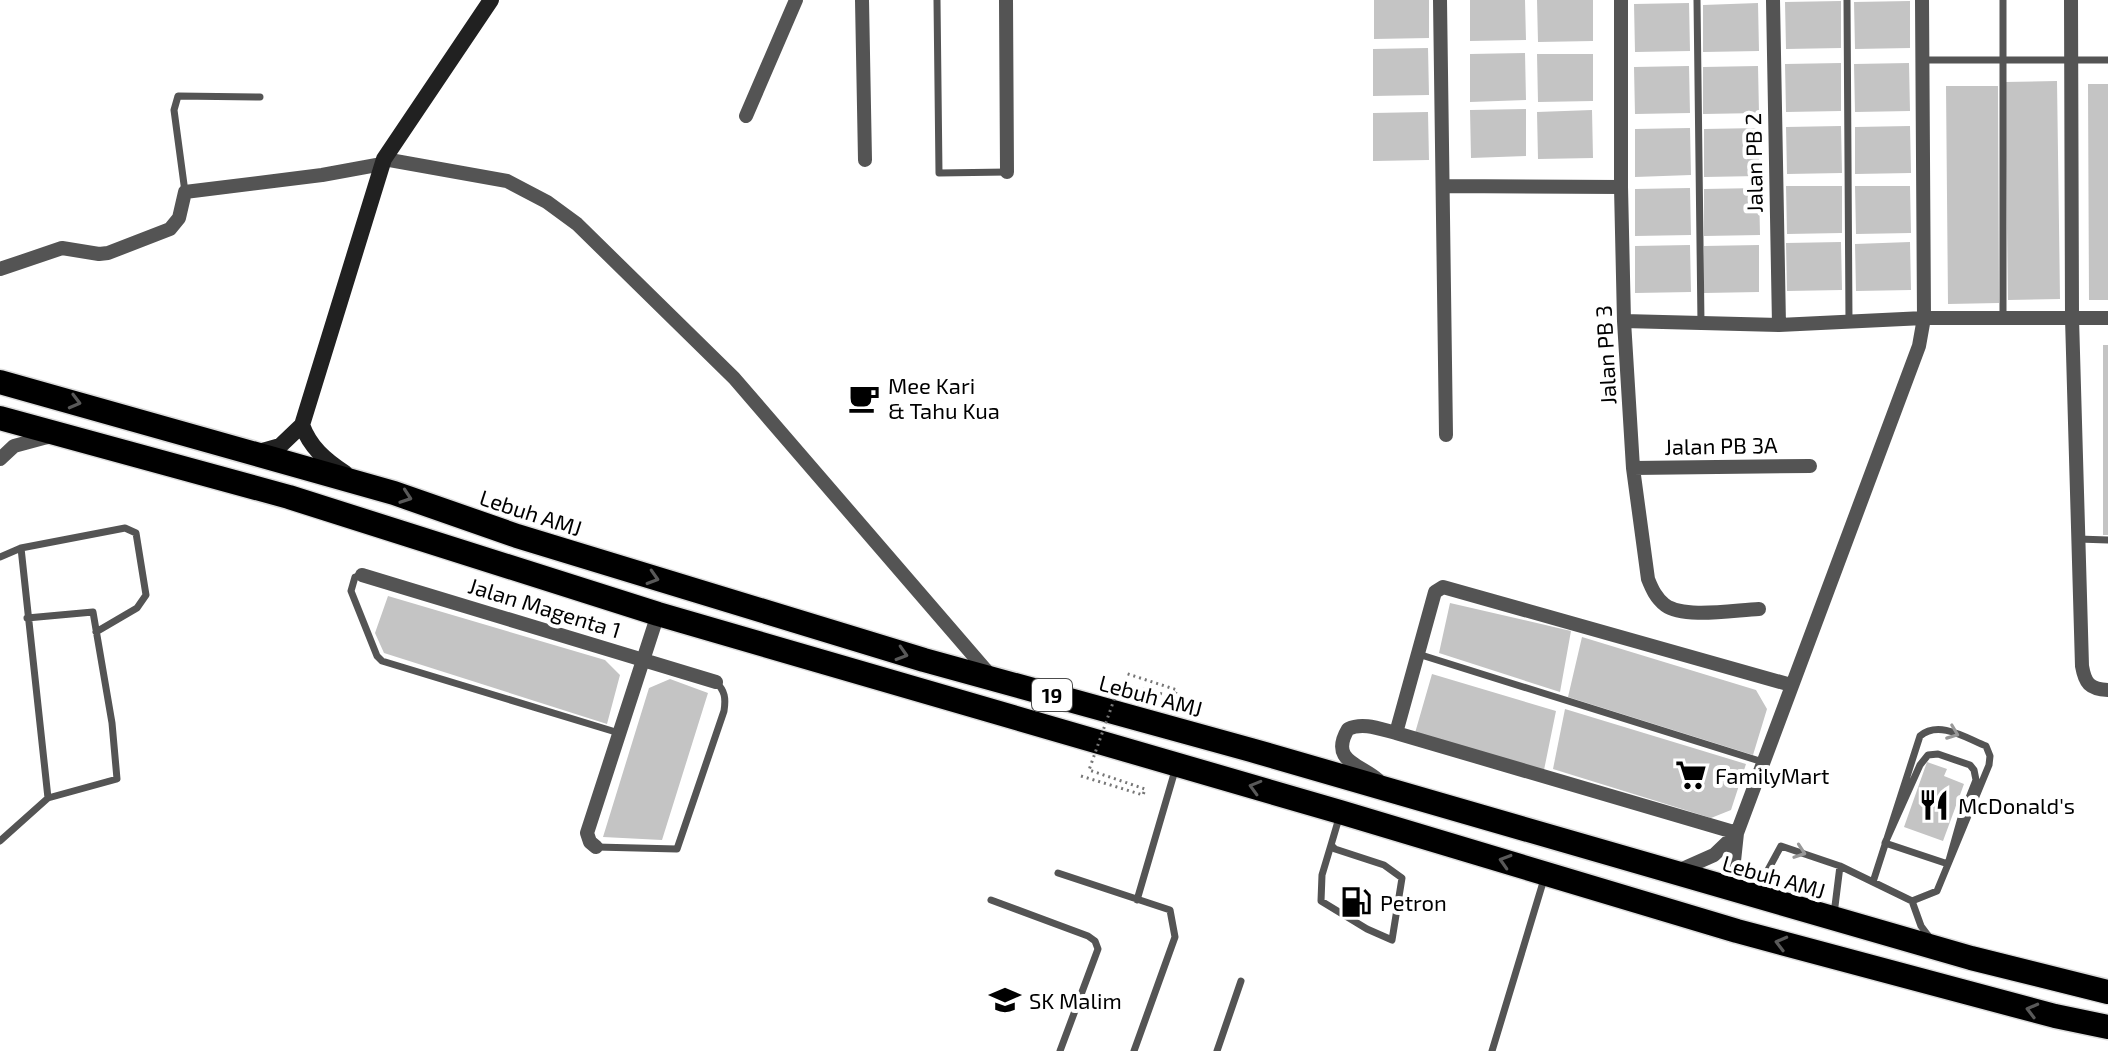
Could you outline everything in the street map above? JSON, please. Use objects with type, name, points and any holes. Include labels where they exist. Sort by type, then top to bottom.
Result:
[{"type":"highway","name":"Lebuh AMJ","points":[[0,382],[366,484],[517,536],[893,651],[2102,994]]},
{"type":"highway","name":"19","points":[[0,418],[289,497],[658,614],[1737,931],[2055,1016],[2108,1027]]},
{"type":"street","points":[[253,452],[270,451],[280,446],[302,425],[383,161],[491,0]]},
{"type":"street","points":[[746,116],[796,0]]},
{"type":"street","points":[[862,0],[865,160]]},
{"type":"street","points":[[1006,0],[1007,172]]},
{"type":"street","points":[[1440,0],[1446,435]]},
{"type":"street","name":"Jalan PB 3","points":[[1621,0],[1624,321],[1633,468],[1648,579],[1655,595],[1666,606],[1683,613],[1759,609]]},
{"type":"street","name":"Jalan PB 2","points":[[1773,0],[1779,325]]},
{"type":"street","points":[[1747,895],[1734,861],[1737,833],[1911,371],[1924,318],[1922,0]]},
{"type":"street","points":[[2071,0],[2072,318],[2083,675],[2091,688],[2108,690]]},
{"type":"street","points":[[0,269],[62,248],[108,253],[170,229],[179,218],[185,192],[322,175],[383,161],[507,181],[547,202],[577,224],[734,378],[994,680]]},
{"type":"street","points":[[1443,186],[1621,187]]},
{"type":"street","points":[[1624,321],[1779,325],[1924,318],[2108,318]]},
{"type":"street","points":[[302,425],[316,451],[341,471],[366,484]]},
{"type":"street","points":[[0,459],[14,446],[59,435]]},
{"type":"street","name":"Jalan PB 3A","points":[[1633,468],[1810,466]]},
{"type":"street","name":"Jalan Magenta 1","points":[[362,575],[716,682]]},
{"type":"street","points":[[1396,733],[1435,592],[1443,587],[1791,685]]},
{"type":"street","points":[[596,847],[587,833],[658,614]]},
{"type":"street","points":[[1380,788],[1378,780],[1347,759],[1342,745],[1348,729],[1356,726],[1396,733],[1737,833]]},
{"type":"street","points":[[1670,873],[1714,855],[1737,833]]},
{"type":"lane","points":[[937,0],[939,173],[1007,172]]},
{"type":"lane","points":[[1697,0],[1701,323]]},
{"type":"lane","points":[[1847,0],[1849,322]]},
{"type":"lane","points":[[2003,0],[2003,318]]},
{"type":"lane","points":[[1922,60],[2108,60]]},
{"type":"lane","points":[[185,192],[174,110],[178,96],[260,97]]},
{"type":"lane","points":[[0,557],[21,548],[125,528],[136,533],[146,595],[137,608],[96,632]]},
{"type":"lane","points":[[2078,539],[2108,540]]},
{"type":"lane","points":[[21,548],[48,798]]},
{"type":"lane","points":[[362,575],[355,577],[351,591],[377,656],[382,661],[619,733]]},
{"type":"lane","points":[[0,841],[48,798],[117,779],[112,723],[93,612],[27,618]]},
{"type":"lane","points":[[1418,654],[1763,762]]},
{"type":"lane","points":[[596,847],[677,849],[724,711],[726,698],[716,682]]},
{"type":"lane","points":[[1873,882],[1920,736],[1928,729],[1938,728],[1986,746],[1989,765],[1937,891],[1912,901]]},
{"type":"lane","points":[[1885,843],[1920,765],[1928,755],[1938,754],[1970,765],[1976,780],[1948,864]]},
{"type":"lane","points":[[1137,900],[1177,765]]},
{"type":"lane","points":[[1331,845],[1384,865],[1402,878],[1392,940],[1321,901],[1322,875],[1340,812]]},
{"type":"lane","points":[[1885,843],[1948,864]]},
{"type":"lane","points":[[1747,895],[1781,846],[1840,866],[1912,901],[1921,926],[1938,949]]},
{"type":"lane","points":[[1834,920],[1840,866]]},
{"type":"lane","points":[[1058,873],[1170,910],[1175,937],[1134,1051]]},
{"type":"lane","points":[[1492,1051],[1546,873]]},
{"type":"lane","points":[[991,900],[1095,941],[1098,949],[1060,1051]]},
{"type":"lane","points":[[1217,1051],[1241,981]]},
{"type":"path","points":[[1081,776],[1143,795],[1145,789],[1089,770],[1120,683],[1174,697],[1177,690],[1125,673]]},
{"type":"building","points":[[1374,0],[1429,0],[1429,38],[1374,39]]},
{"type":"building","points":[[1470,0],[1525,0],[1526,40],[1470,41]]},
{"type":"building","points":[[1537,0],[1593,0],[1593,41],[1538,42]]},
{"type":"building","points":[[1841,1],[1841,48],[1786,49],[1785,2]]},
{"type":"building","points":[[1910,1],[1910,48],[1855,49],[1854,2]]},
{"type":"building","points":[[1689,3],[1690,51],[1635,52],[1634,4]]},
{"type":"building","points":[[1758,3],[1759,51],[1703,52],[1703,5]]},
{"type":"building","points":[[1428,48],[1429,95],[1373,96],[1373,49]]},
{"type":"building","points":[[1525,53],[1526,100],[1470,102],[1470,54]]},
{"type":"building","points":[[1537,54],[1593,54],[1593,101],[1538,102]]},
{"type":"building","points":[[1841,63],[1841,111],[1786,112],[1785,64]]},
{"type":"building","points":[[1909,63],[1910,111],[1855,112],[1854,64]]},
{"type":"building","points":[[1689,66],[1690,113],[1635,114],[1634,67]]},
{"type":"building","points":[[1758,66],[1759,113],[1703,114],[1703,67]]},
{"type":"building","points":[[2057,81],[2060,299],[2008,300],[2005,82]]},
{"type":"building","points":[[2088,84],[2108,84],[2108,300],[2089,300]]},
{"type":"building","points":[[1946,86],[1998,86],[1999,303],[1948,304]]},
{"type":"building","points":[[1526,109],[1526,156],[1471,158],[1470,110]]},
{"type":"building","points":[[1592,110],[1593,158],[1538,159],[1537,112]]},
{"type":"building","points":[[1428,112],[1429,160],[1373,161],[1373,113]]},
{"type":"building","points":[[1841,126],[1842,173],[1787,174],[1786,127]]},
{"type":"building","points":[[1910,126],[1911,173],[1855,174],[1855,127]]},
{"type":"building","points":[[1690,128],[1691,175],[1635,177],[1635,129]]},
{"type":"building","points":[[1759,128],[1759,176],[1704,177],[1704,129]]},
{"type":"building","points":[[1786,186],[1842,186],[1842,233],[1787,234]]},
{"type":"building","points":[[1855,186],[1910,186],[1911,233],[1856,234]]},
{"type":"building","points":[[1690,188],[1691,235],[1635,236],[1635,189]]},
{"type":"building","points":[[1759,188],[1760,235],[1704,236],[1704,189]]},
{"type":"building","points":[[1841,242],[1842,290],[1787,291],[1786,243]]},
{"type":"building","points":[[1910,242],[1911,290],[1856,291],[1855,244]]},
{"type":"building","points":[[1690,245],[1691,292],[1635,293],[1635,246]]},
{"type":"building","points":[[1759,245],[1759,292],[1704,293],[1704,246]]},
{"type":"building","points":[[2103,345],[2108,345],[2108,535],[2103,535]]},
{"type":"building","points":[[388,596],[605,660],[620,675],[607,724],[384,653],[375,633]]},
{"type":"building","points":[[1450,603],[1571,631],[1560,692],[1439,653]]},
{"type":"building","points":[[1582,637],[1756,690],[1767,709],[1753,755],[1568,697]]},
{"type":"building","points":[[1432,674],[1556,711],[1544,770],[1415,733]]},
{"type":"building","points":[[670,679],[708,693],[662,840],[603,837],[649,688]]},
{"type":"building","points":[[1565,709],[1746,764],[1731,810],[1711,818],[1553,769]]},
{"type":"building","name":"McDonald's","points":[[1927,762],[1947,769],[1944,776],[1964,784],[1943,841],[1904,827]]},
{"type":"place","name":"Mee Kari & Tahu Kua","points":[[864,398]]},
{"type":"place","name":"FamilyMart","points":[[1691,775]]},
{"type":"place","name":"McDonald's","points":[[1934,805]]},
{"type":"place","name":"Petron","points":[[1356,902]]},
{"type":"place","name":"SK Malim","points":[[1005,1000]]}]
